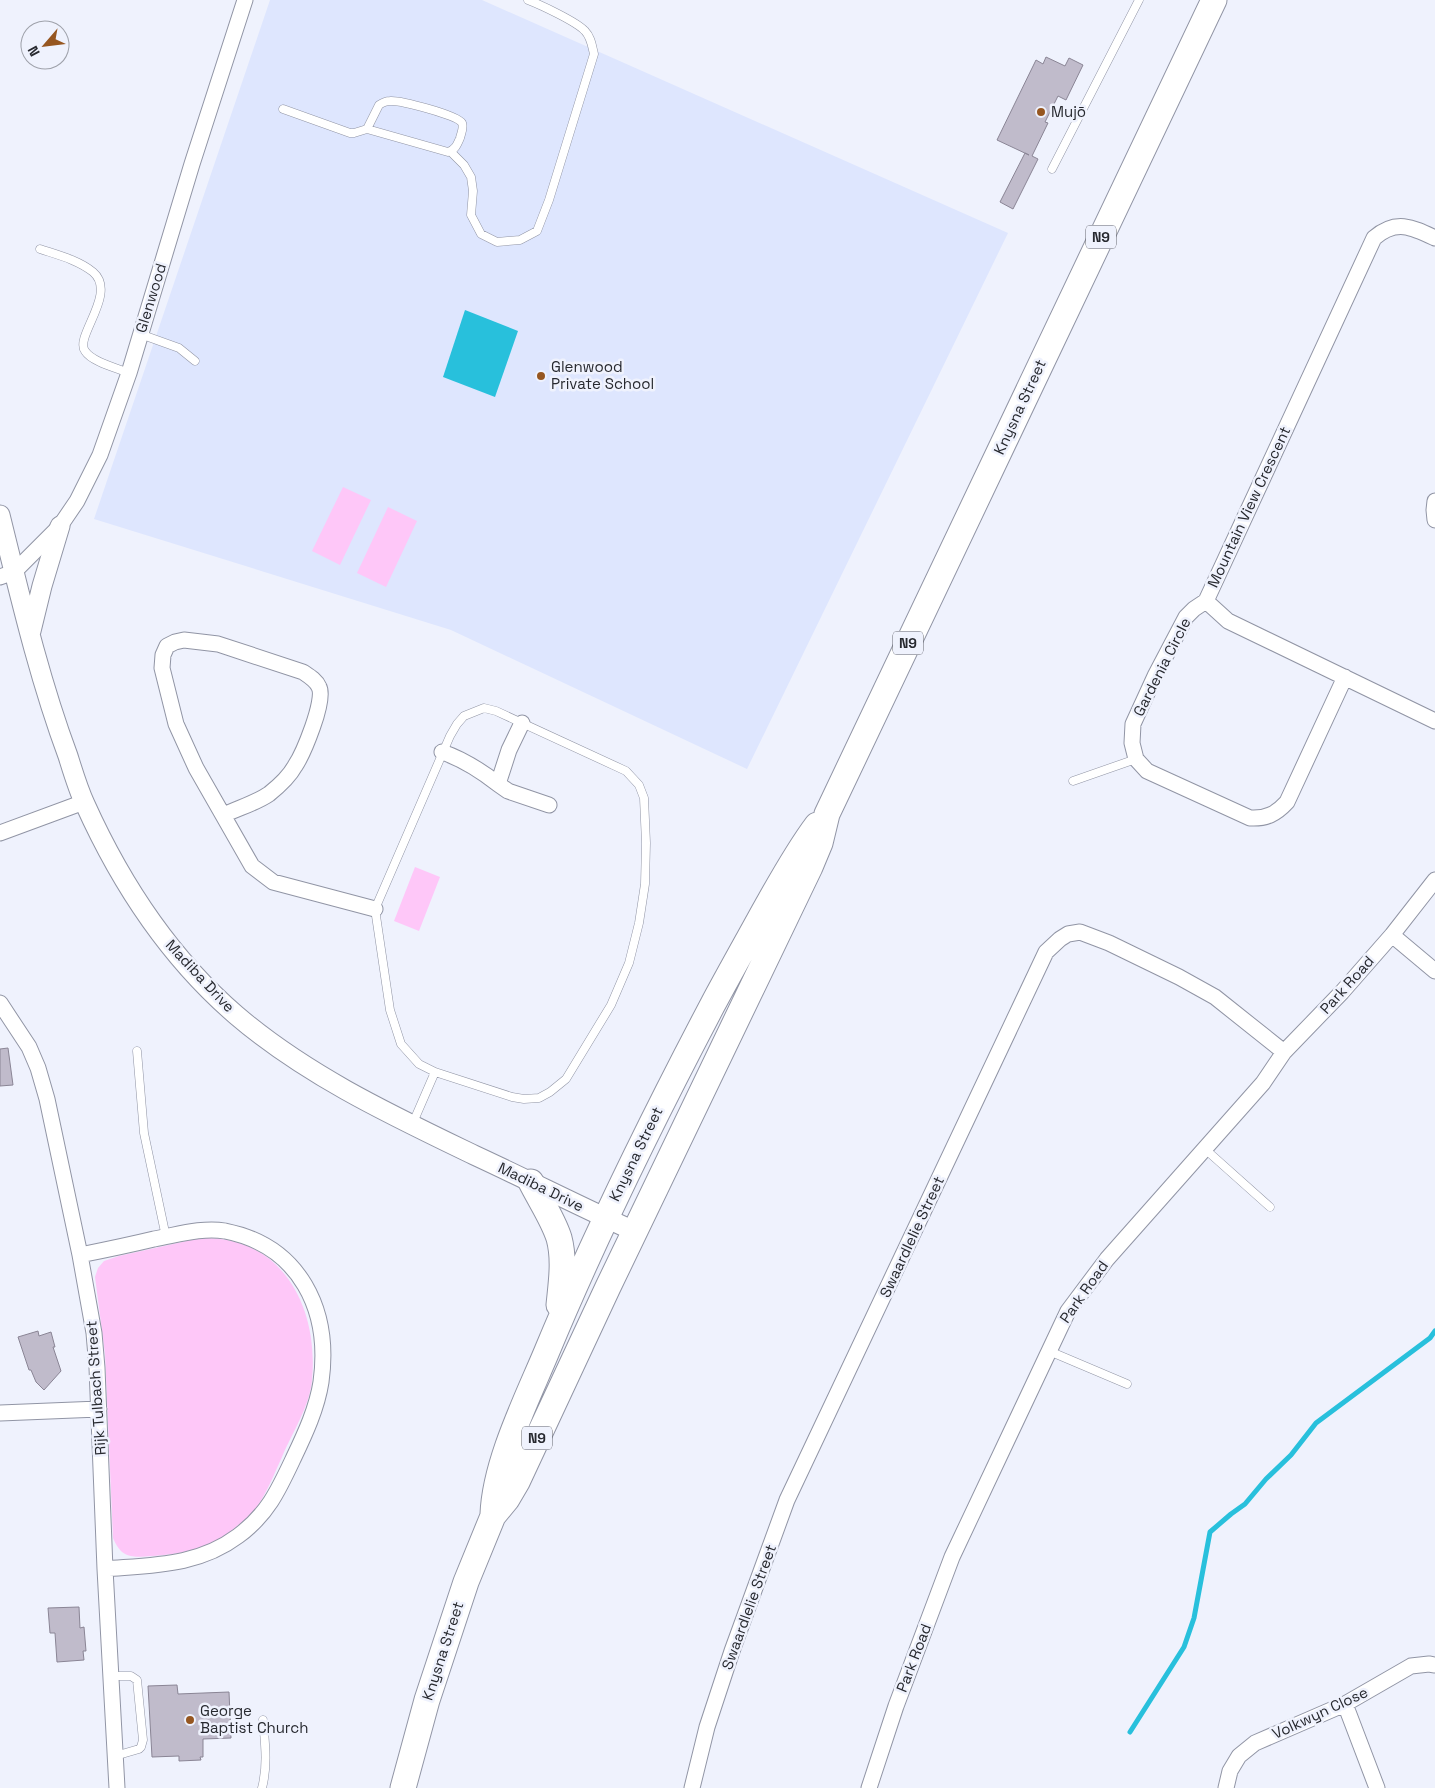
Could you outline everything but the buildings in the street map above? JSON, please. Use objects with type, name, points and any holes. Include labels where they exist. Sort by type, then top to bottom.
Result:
[{"type":"highway","name":"Knysna Street","points":[[492,1516],[507,1499],[517,1482],[608,1287],[810,867],[820,843],[827,814],[1214,0]]},
{"type":"highway","name":"Knysna Street","points":[[403,1788],[437,1666],[466,1582],[492,1516],[499,1475],[520,1414],[556,1327],[605,1218],[670,1086],[794,856],[827,814]]},
{"type":"highway","points":[[531,1182],[558,1238],[562,1255],[561,1290],[556,1327]]},
{"type":"street","name":"Glenwood","points":[[7,574],[60,526],[77,501],[100,455],[130,373],[140,334],[245,0]]},
{"type":"street","name":"Mountain View Crescent","points":[[1435,238],[1414,228],[1398,226],[1388,228],[1374,238],[1206,601],[1228,621],[1435,721]]},
{"type":"street","points":[[1435,501],[1435,520]]},
{"type":"street","name":"Madiba Drive","points":[[0,515],[7,574],[30,633],[51,710],[84,802],[108,851],[145,914],[185,964],[236,1015],[285,1054],[311,1070],[412,1125],[636,1232]]},
{"type":"street","points":[[30,633],[60,526]]},
{"type":"street","name":"Gardenia Circle","points":[[1136,759],[1132,742],[1133,724],[1155,676],[1186,617],[1206,601]]},
{"type":"street","points":[[224,815],[267,795],[296,766],[320,703],[319,687],[313,679],[302,672],[218,644],[184,640],[175,642],[167,646],[163,655],[162,668],[176,724],[196,768],[252,866],[273,882],[375,909]]},
{"type":"street","points":[[1136,759],[1147,771],[1154,775],[1250,818],[1269,817],[1279,811],[1287,802],[1345,677]]},
{"type":"street","points":[[498,784],[509,750],[522,723]]},
{"type":"street","points":[[442,752],[469,763],[508,791],[549,805]]},
{"type":"street","points":[[0,833],[84,802]]},
{"type":"street","name":"Park Road","points":[[869,1788],[896,1706],[952,1558],[1068,1311],[1107,1259],[1264,1083],[1284,1052],[1342,992],[1392,935],[1435,880]]},
{"type":"street","name":"Swaardlelie Street","points":[[692,1788],[707,1727],[732,1651],[787,1500],[1046,952],[1068,934],[1080,932],[1109,943],[1215,997],[1284,1052]]},
{"type":"street","points":[[1392,935],[1435,971]]},
{"type":"street","name":"Rijk Tulbach Street","points":[[0,1003],[29,1048],[38,1068],[47,1098],[80,1255],[94,1333],[117,1788]]},
{"type":"street","points":[[80,1255],[196,1231],[223,1231],[254,1239],[273,1249],[292,1266],[308,1291],[319,1317],[322,1347],[321,1383],[303,1438],[276,1496],[259,1519],[237,1537],[210,1552],[175,1564],[105,1569]]},
{"type":"street","points":[[0,1413],[99,1409]]},
{"type":"street","name":"Volkwyn Close","points":[[1226,1788],[1230,1771],[1240,1756],[1255,1743],[1345,1704],[1411,1666],[1435,1665]]},
{"type":"street","points":[[1345,1704],[1377,1788]]},
{"type":"lane","points":[[283,109],[350,133],[367,129],[451,152],[464,165],[472,177],[473,191],[470,215],[481,234],[497,242],[520,240],[537,231],[549,200],[594,54],[591,40],[585,30],[528,0]]},
{"type":"lane","points":[[1052,168],[1139,0]]},
{"type":"lane","points":[[367,129],[379,105],[390,101],[407,103],[445,114],[463,124],[461,136],[451,152]]},
{"type":"lane","points":[[40,249],[77,262],[97,276],[101,288],[96,314],[83,340],[83,348],[86,353],[94,358],[130,373]]},
{"type":"lane","points":[[140,334],[179,348],[196,361]]},
{"type":"lane","points":[[484,708],[496,711],[522,723],[626,770],[639,784],[644,798],[645,810],[645,884],[630,963],[611,1005],[566,1079],[539,1098],[518,1098],[435,1072],[419,1064],[401,1044],[390,1010],[375,909],[442,752],[457,724],[473,711],[484,708]]},
{"type":"lane","points":[[1073,781],[1136,759]]},
{"type":"lane","points":[[137,1051],[144,1133],[166,1237]]},
{"type":"lane","points":[[412,1125],[435,1072]]},
{"type":"lane","points":[[1205,1149],[1270,1207]]},
{"type":"lane","points":[[1049,1351],[1127,1384]]},
{"type":"lane","points":[[111,1676],[132,1676],[137,1680],[143,1740],[139,1749],[116,1756]]},
{"type":"lane","points":[[262,1788],[265,1776],[266,1747],[263,1720]]},
{"type":"shaded area","name":"Glenwood Private School","points":[[270,0],[482,0],[1008,233],[747,769],[451,630],[94,519]]},
{"type":"shaded area","points":[[343,487],[371,500],[340,565],[312,551]]},
{"type":"shaded area","points":[[388,507],[417,521],[386,587],[357,573]]},
{"type":"shaded area","points":[[415,867],[440,877],[419,931],[394,921]]},
{"type":"shaded area","points":[[200,1238],[229,1240],[253,1249],[273,1262],[289,1280],[301,1302],[309,1327],[313,1353],[311,1390],[300,1419],[267,1490],[256,1508],[245,1520],[218,1539],[198,1548],[164,1555],[129,1556],[120,1550],[113,1538],[105,1354],[95,1277],[98,1268],[104,1261]]},
{"type":"water","points":[[465,310],[518,331],[495,397],[443,377]]},
{"type":"waterway","points":[[1130,1732],[1184,1647],[1194,1618],[1210,1532],[1245,1504],[1266,1479],[1291,1455],[1316,1423],[1430,1338],[1435,1331]]},
{"type":"place","name":"Mujō","points":[[1041,112]]},
{"type":"place","name":"Glenwood Private School","points":[[541,376]]},
{"type":"place","name":"George Baptist Church","points":[[190,1720]]}]
